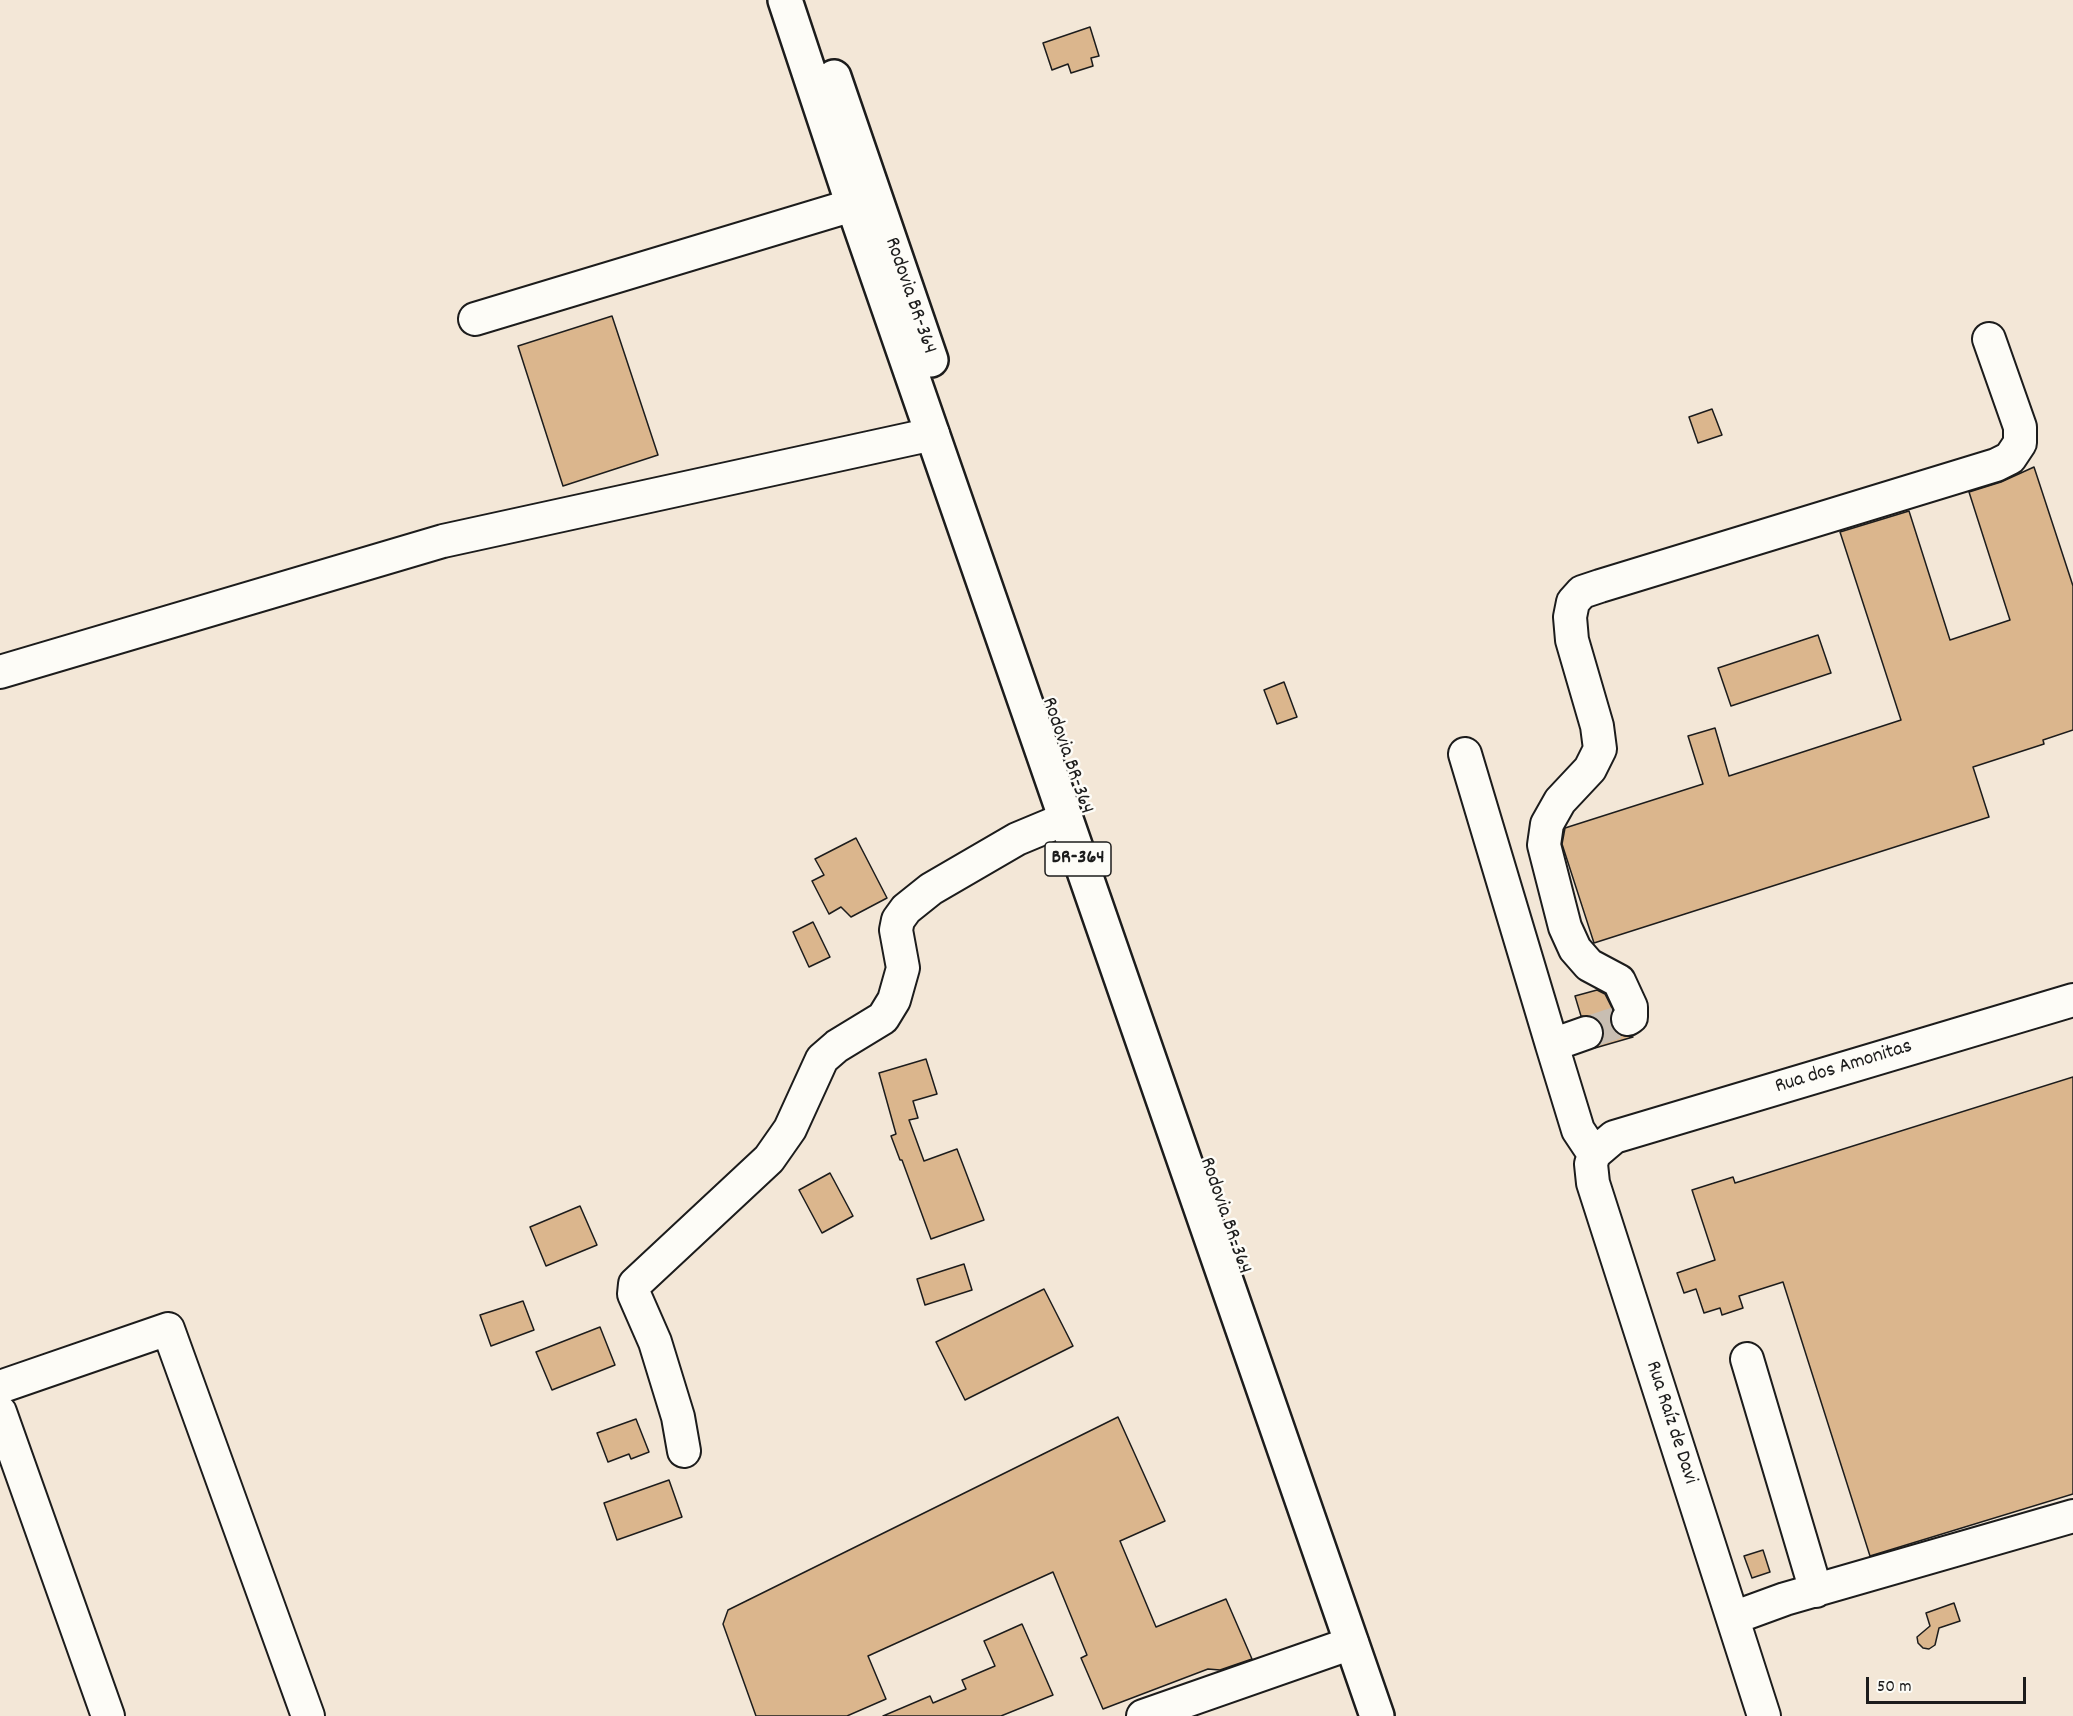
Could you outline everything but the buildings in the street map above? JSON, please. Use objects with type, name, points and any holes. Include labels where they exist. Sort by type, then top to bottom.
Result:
[{"type":"highway","name":"BR-364","points":[[785,0],[853,205],[1377,1716]]},
{"type":"highway","name":"Rodovia BR-364","points":[[808,0],[1395,1716]]},
{"type":"street","points":[[475,319],[853,205]]},
{"type":"street","points":[[1628,1019],[1631,1017],[1631,1007],[1619,981],[1589,965],[1575,949],[1565,927],[1544,845],[1548,824],[1560,801],[1590,769],[1600,749],[1597,726],[1572,640],[1570,617],[1573,602],[1582,592],[1600,586],[1996,465],[2010,458],[2020,443],[2020,427],[1989,339]]},
{"type":"street","points":[[0,672],[443,541],[933,434]]},
{"type":"street","points":[[1466,754],[1578,1130],[1604,1145]]},
{"type":"street","points":[[684,1451],[678,1417],[655,1342],[634,1294],[635,1284],[768,1159],[790,1129],[822,1059],[837,1046],[883,1018],[894,1000],[903,968],[896,930],[898,920],[906,909],[931,889],[1017,839],[1065,819]]},
{"type":"street","name":"Rua dos Amonitas","points":[[1604,1145],[2073,1000]]},
{"type":"street","points":[[1552,1045],[1586,1033]]},
{"type":"street","name":"Rua Raíz de Davi","points":[[1604,1145],[1591,1164],[1593,1183],[1764,1716]]},
{"type":"street","points":[[0,1387],[168,1329],[308,1716]]},
{"type":"street","points":[[1747,1359],[1816,1591]]},
{"type":"street","points":[[0,1412],[108,1716]]},
{"type":"street","points":[[1732,1618],[2073,1516]]},
{"type":"street","points":[[1143,1716],[1352,1643]]},
{"type":"tunnel","points":[[1586,1033],[1628,1019]]}]
